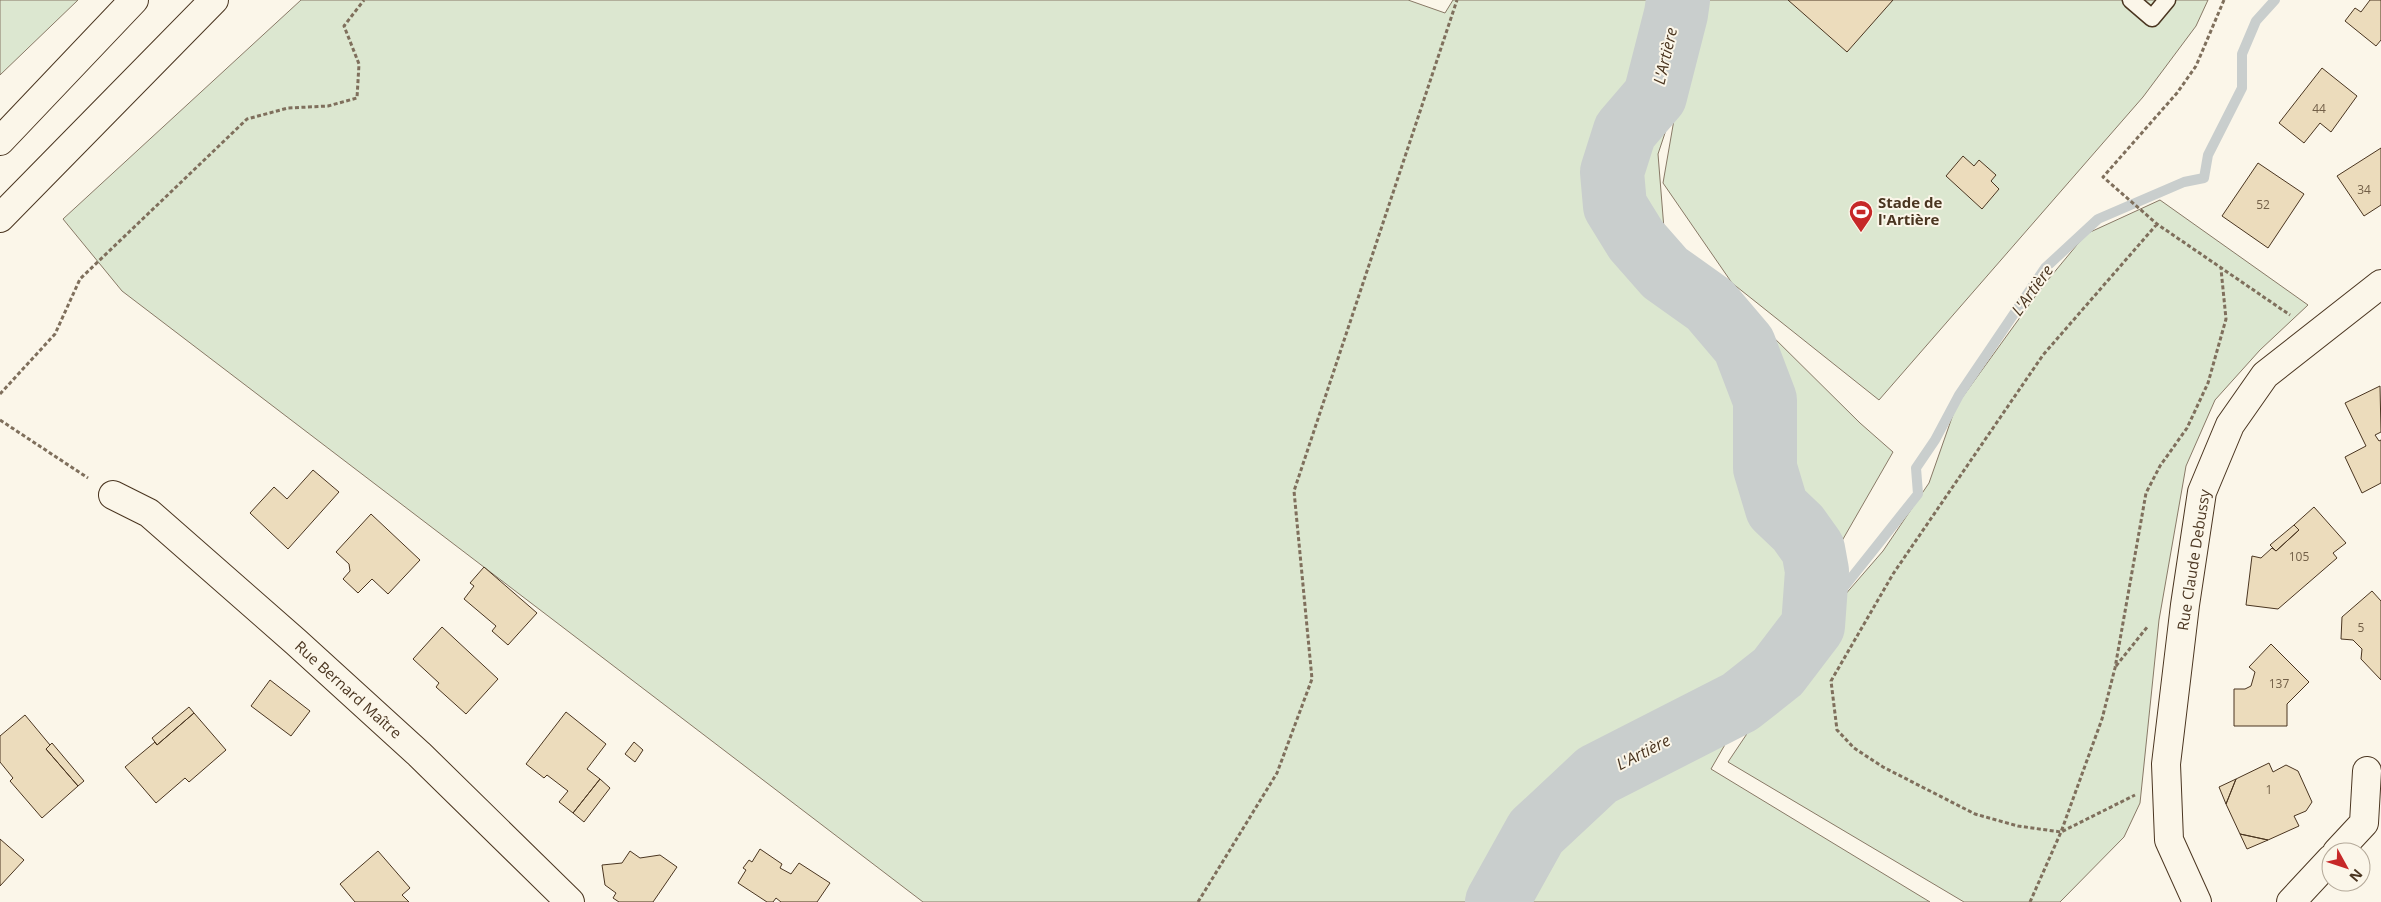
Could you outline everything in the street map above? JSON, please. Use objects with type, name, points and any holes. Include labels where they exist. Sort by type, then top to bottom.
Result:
[{"type":"main road","points":[[0,141],[134,0]]},
{"type":"main road","points":[[0,218],[214,0]]},
{"type":"main road","name":"Rue Claude Debussy","points":[[2197,902],[2169,840],[2166,764],[2202,492],[2230,425],[2265,375],[2381,284]]},
{"type":"main road","name":"Rue Bernard Maître","points":[[113,495],[149,513],[288,636],[419,754],[570,902]]},
{"type":"main road","points":[[2346,842],[2364,823],[2367,771]]},
{"type":"main road","points":[[2291,902],[2321,870]]},
{"type":"lane","points":[[2131,0],[2152,18],[2167,0]]},
{"type":"path","points":[[0,394],[54,334],[80,280],[248,119],[288,108],[328,106],[357,98],[359,64],[344,26],[364,0]]},
{"type":"path","points":[[1198,902],[1277,773],[1312,678],[1294,491],[1457,0]]},
{"type":"path","points":[[2224,0],[2196,66],[2177,93],[2103,177],[2157,224],[2291,316],[2320,331]]},
{"type":"path","points":[[2157,224],[2043,355],[1893,574],[1831,681],[1837,730],[1854,748],[1883,767],[1975,814],[2018,826],[2061,832],[2143,791],[2168,803]]},
{"type":"path","points":[[2030,902],[2061,832],[2102,718],[2115,668],[2146,493],[2160,466],[2187,428],[2208,383],[2226,319],[2221,269]]},
{"type":"path","points":[[0,420],[113,495]]},
{"type":"green space","points":[[0,0],[78,0],[0,75]]},
{"type":"green space","points":[[301,0],[1408,0],[1445,13],[1453,0],[2208,0],[2196,26],[2143,97],[1879,400],[1732,283],[1663,183],[1679,91],[1658,154],[1664,229],[1860,423],[1893,452],[1711,769],[1930,902],[923,902],[122,291],[63,219]]},
{"type":"green space","points":[[2160,200],[2308,305],[2260,350],[2215,400],[2186,466],[2159,620],[2140,803],[2124,837],[2060,902],[1964,902],[1728,762],[1824,619],[1883,551],[1929,483],[1956,406],[2042,287],[2086,234]]},
{"type":"building","points":[[1788,0],[1893,0],[1847,52]]},
{"type":"building","points":[[2370,0],[2381,0],[2381,40],[2376,46],[2345,21],[2355,8],[2361,12]]},
{"type":"building","points":[[2322,68],[2357,96],[2331,132],[2320,123],[2304,143],[2279,123]]},
{"type":"building","points":[[2381,148],[2381,205],[2364,216],[2337,176]]},
{"type":"building","points":[[1963,156],[1974,166],[1979,160],[1996,175],[1991,181],[1999,189],[1982,209],[1946,176]]},
{"type":"building","points":[[2258,163],[2304,194],[2268,248],[2222,216]]},
{"type":"building","points":[[2380,386],[2381,432],[2375,435],[2379,441],[2381,440],[2381,483],[2362,493],[2345,457],[2366,446],[2345,403]]},
{"type":"building","points":[[313,470],[339,492],[288,549],[250,513],[274,487],[287,499]]},
{"type":"building","points":[[2314,507],[2346,543],[2333,553],[2337,558],[2278,609],[2246,605],[2252,556],[2261,558],[2272,548],[2276,551],[2299,530],[2294,525]]},
{"type":"building","points":[[371,514],[420,560],[388,594],[372,579],[358,593],[343,579],[350,571],[349,564],[336,552]]},
{"type":"building","points":[[2294,525],[2299,530],[2276,551],[2270,545]]},
{"type":"building","points":[[484,567],[537,613],[508,645],[492,631],[496,626],[464,599],[474,586],[470,583]]},
{"type":"building","points":[[2372,591],[2381,601],[2381,680],[2361,659],[2362,649],[2353,640],[2341,639],[2342,617]]},
{"type":"building","points":[[442,627],[498,679],[466,714],[436,687],[439,683],[413,659]]},
{"type":"building","points":[[2271,644],[2309,682],[2287,704],[2287,726],[2234,726],[2234,689],[2245,689],[2251,686],[2255,672],[2249,667]]},
{"type":"building","points":[[270,680],[310,711],[291,736],[251,706]]},
{"type":"building","points":[[189,707],[194,713],[157,745],[152,738]]},
{"type":"building","points":[[566,712],[606,744],[587,769],[600,779],[573,813],[559,802],[568,791],[547,775],[544,778],[526,764]]},
{"type":"building","points":[[194,713],[226,750],[189,782],[185,778],[156,803],[125,767],[155,742],[157,745]]},
{"type":"building","points":[[25,715],[50,745],[46,749],[78,786],[42,818],[10,781],[13,778],[0,762],[0,736]]},
{"type":"building","points":[[634,742],[643,750],[635,762],[625,754]]},
{"type":"building","points":[[52,743],[84,781],[78,786],[46,749]]},
{"type":"building","points":[[2269,763],[2273,772],[2286,765],[2298,771],[2312,802],[2306,811],[2294,816],[2299,826],[2268,840],[2240,834],[2226,804],[2236,779]]},
{"type":"building","points":[[600,779],[610,788],[584,822],[573,813]]},
{"type":"building","points":[[2236,779],[2226,804],[2219,787]]},
{"type":"building","points":[[2240,834],[2268,840],[2247,849]]},
{"type":"building","points":[[0,839],[24,860],[0,886]]},
{"type":"building","points":[[760,849],[782,864],[780,868],[791,874],[799,863],[830,883],[817,902],[781,902],[776,898],[773,902],[767,902],[738,883],[746,870],[743,868],[749,860],[752,862]]},
{"type":"building","points":[[378,851],[410,888],[402,895],[409,902],[355,902],[340,884]]},
{"type":"building","points":[[630,851],[640,858],[660,855],[677,867],[653,902],[619,902],[613,898],[616,893],[605,885],[602,865],[622,863]]},
{"type":"waterway","name":"L'Artière","points":[[1497,902],[1536,832],[1597,775],[1740,702],[1778,672],[1813,626],[1817,571],[1813,549],[1798,528],[1777,508],[1765,468],[1765,400],[1744,345],[1710,305],[1665,273],[1636,240],[1615,206],[1612,172],[1625,131],[1655,96],[1678,0]]},
{"type":"waterway","name":"L'Artière","points":[[1813,626],[1918,494],[1916,468],[1935,440],[1959,395],[2045,268],[2098,219],[2184,182],[2204,178],[2208,155],[2242,88],[2242,54],[2256,21],[2275,0]]},
{"type":"place","name":"Stade de l'Artière","points":[[1861,233]]}]
